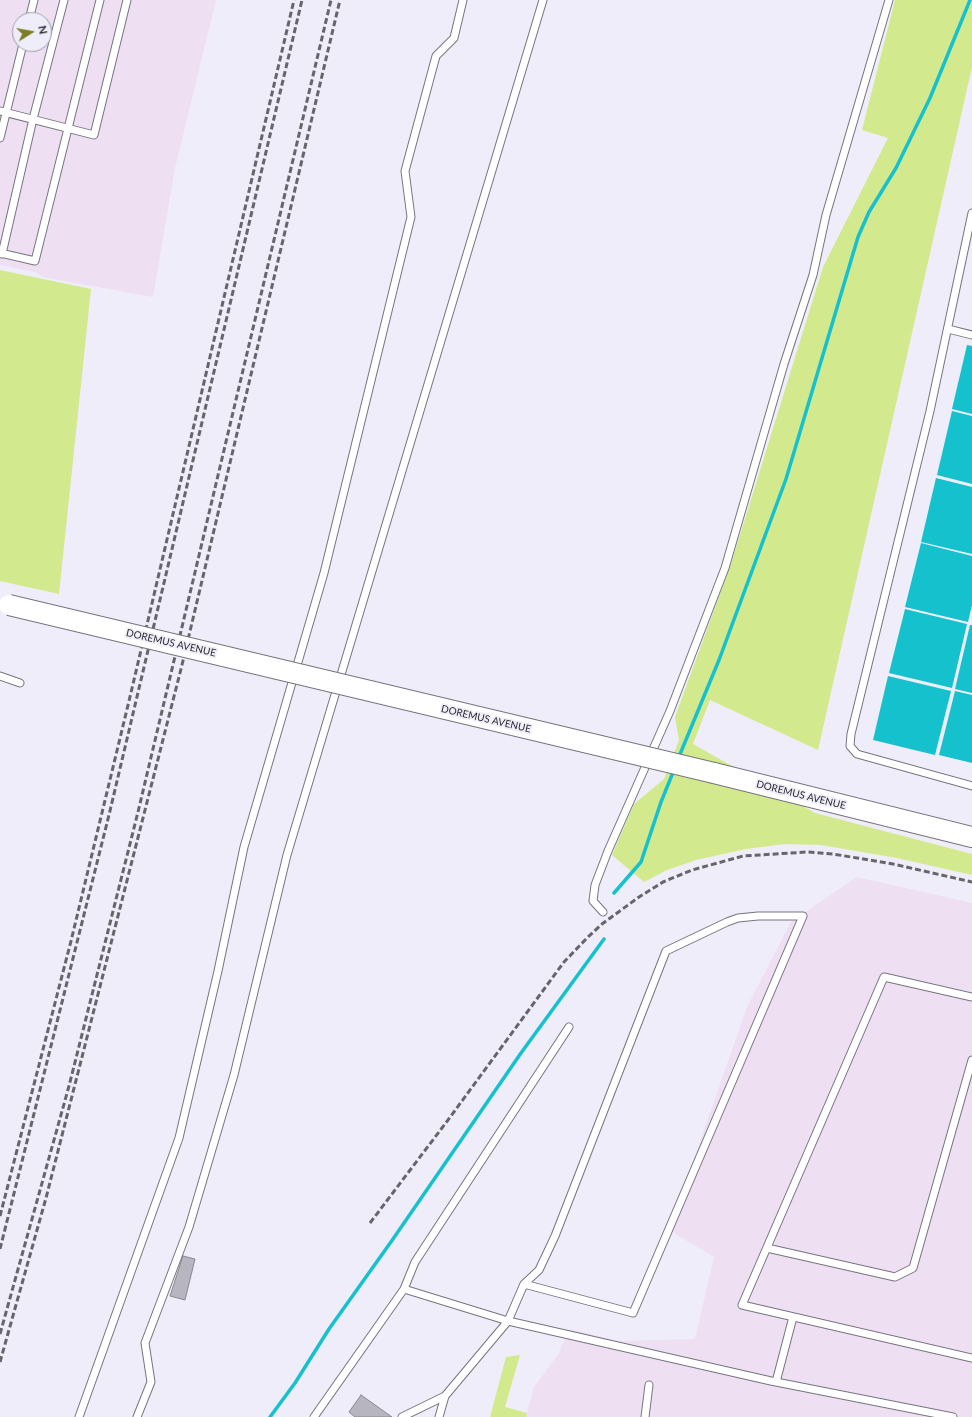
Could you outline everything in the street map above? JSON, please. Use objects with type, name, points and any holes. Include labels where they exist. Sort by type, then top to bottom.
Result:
[{"type":"main road","name":"DOREMUS AVENUE","points":[[5,604],[714,773],[972,837]]},
{"type":"lane","points":[[31,12],[34,0]]},
{"type":"lane","points":[[64,0],[33,119],[1,254],[35,261],[100,0]]},
{"type":"lane","points":[[3,112],[94,135],[127,0]]},
{"type":"lane","points":[[79,1417],[179,1138],[218,971],[244,847],[324,572],[411,216],[405,171],[436,56],[454,38],[463,0]]},
{"type":"lane","points":[[137,1417],[151,1382],[145,1343],[191,1220],[234,1075],[287,855],[544,0]]},
{"type":"lane","points":[[603,912],[593,901],[595,885],[608,851],[670,711],[725,568],[784,364],[813,275],[826,215],[889,0]]},
{"type":"lane","points":[[0,138],[3,112],[21,52]]},
{"type":"lane","points":[[972,213],[930,411],[850,734],[850,746],[856,754],[972,786]]},
{"type":"lane","points":[[948,329],[972,335]]},
{"type":"lane","points":[[0,676],[20,683]]},
{"type":"lane","points":[[402,1417],[445,1396],[508,1321],[524,1284],[539,1270],[555,1236],[666,951],[738,918],[758,916],[803,916],[633,1313],[524,1284]]},
{"type":"lane","points":[[972,997],[884,977],[742,1305],[972,1358]]},
{"type":"lane","points":[[314,1417],[404,1289],[415,1262],[569,1027]]},
{"type":"lane","points":[[766,1248],[894,1277],[913,1268],[972,1060]]},
{"type":"lane","points":[[404,1289],[508,1321],[776,1382],[953,1417]]},
{"type":"lane","points":[[776,1382],[794,1317]]},
{"type":"lane","points":[[645,1417],[649,1385]]},
{"type":"lane","points":[[439,1417],[445,1396]]},
{"type":"shaded area","points":[[0,0],[216,0],[175,168],[153,297],[43,277],[35,272],[0,265]]},
{"type":"shaded area","points":[[857,877],[972,903],[972,1417],[526,1417],[534,1387],[557,1356],[570,1329],[619,1341],[695,1339],[714,1257],[669,1230],[747,1007],[791,922]]},
{"type":"green space","points":[[895,0],[972,0],[972,67],[818,750],[710,700],[693,744],[815,813],[972,854],[972,875],[897,858],[821,845],[784,844],[746,849],[696,860],[667,870],[644,882],[612,855],[634,804],[664,779],[679,740],[675,717],[731,564],[823,267],[888,138],[862,130]]},
{"type":"green space","points":[[0,270],[91,289],[59,594],[0,581]]},
{"type":"green space","points":[[520,1355],[505,1407],[527,1413],[526,1417],[490,1417],[506,1357]]},
{"type":"water","points":[[967,345],[972,346],[972,414],[952,409]]},
{"type":"water","points":[[952,411],[972,416],[972,484],[937,475]]},
{"type":"water","points":[[936,478],[972,487],[972,554],[921,542]]},
{"type":"water","points":[[921,543],[972,556],[972,605],[968,622],[905,607]]},
{"type":"water","points":[[905,609],[967,624],[952,688],[889,673]]},
{"type":"water","points":[[970,625],[972,625],[972,693],[955,689]]},
{"type":"water","points":[[888,676],[951,691],[935,755],[873,740]]},
{"type":"water","points":[[955,691],[972,695],[972,763],[939,755]]},
{"type":"building","points":[[183,1256],[195,1259],[185,1300],[170,1296]]},
{"type":"building","points":[[361,1395],[392,1417],[355,1417],[349,1412]]},
{"type":"waterway","points":[[678,759],[719,660],[786,479],[858,237],[869,212],[896,168],[930,98],[970,0]]},
{"type":"waterway","points":[[614,893],[641,862],[661,802],[674,770]]},
{"type":"waterway","points":[[270,1417],[295,1383],[329,1329],[521,1053],[604,939]]},
{"type":"railway","points":[[0,1216],[71,941],[294,0]]},
{"type":"railway","points":[[0,1249],[109,815],[302,0]]},
{"type":"railway","points":[[0,1334],[69,1086],[138,812],[331,0]]},
{"type":"railway","points":[[0,1362],[46,1198],[181,669],[340,0]]},
{"type":"railway","points":[[370,1223],[564,962],[602,924],[639,897],[663,882],[692,870],[743,856],[807,852],[833,854],[893,864],[972,882]]}]
